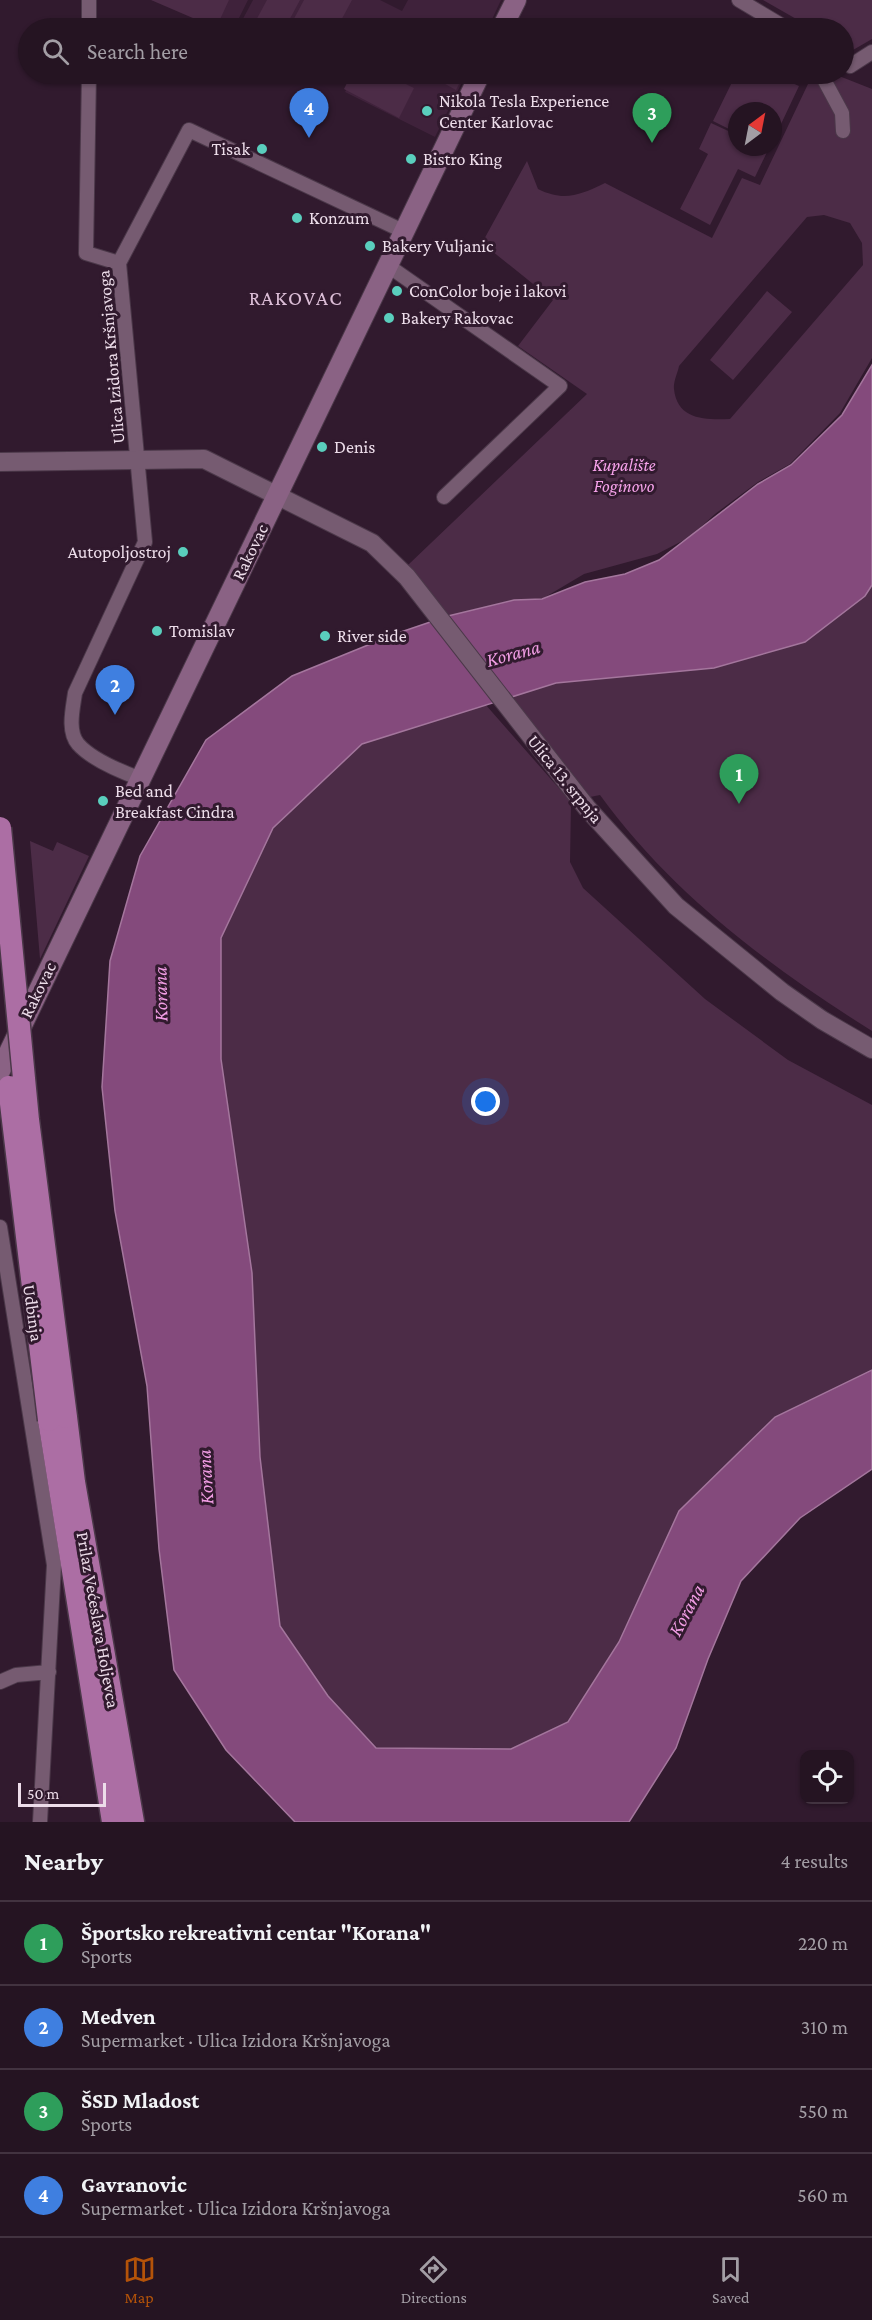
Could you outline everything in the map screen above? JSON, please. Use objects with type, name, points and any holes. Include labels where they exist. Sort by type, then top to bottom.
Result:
[{"type":"highway","name":"Rakovac","points":[[0,828],[57,1418]]},
{"type":"highway","name":"Rakovac","points":[[0,993],[12,1129],[57,1418]]},
{"type":"highway","name":"Prilaz Većeslava Holjevca","points":[[57,1418],[112,1822]]},
{"type":"highway","name":"Prilaz Većeslava Holjevca","points":[[57,1418],[74,1482],[133,1822]]},
{"type":"main road","points":[[507,18],[516,0]]},
{"type":"main road","name":"Rakovac","points":[[0,1071],[475,84]]},
{"type":"street","points":[[89,0],[89,18]]},
{"type":"street","points":[[739,0],[769,18]]},
{"type":"street","points":[[854,63],[872,52]]},
{"type":"street","points":[[89,84],[86,253],[119,263]]},
{"type":"street","points":[[826,84],[842,113],[843,131]]},
{"type":"street","name":"Ulica Izidora Kršnjavoga","points":[[141,779],[91,753],[77,743],[71,718],[75,693],[145,542],[125,304],[119,263],[189,130],[403,231]]},
{"type":"street","points":[[387,265],[560,386],[444,497]]},
{"type":"street","name":"Ulica 13. srpnja","points":[[0,462],[137,458],[204,459],[372,543],[408,577],[576,794],[676,906],[719,943],[822,1020],[872,1048]]},
{"type":"street","name":"Udbinja","points":[[0,1227],[54,1565],[40,1822]]},
{"type":"street","points":[[0,1682],[16,1675],[49,1672]]},
{"type":"shaded area","points":[[152,0],[248,0],[239,18],[196,18]]},
{"type":"shaded area","points":[[253,0],[380,0],[402,11],[408,0],[501,0],[493,18],[243,18]]},
{"type":"shaded area","points":[[349,84],[461,84],[435,137],[345,92]]},
{"type":"green space","points":[[151,0],[229,0],[221,18],[193,18]]},
{"type":"green space","points":[[267,0],[300,0],[290,18],[257,18]]},
{"type":"green space","points":[[304,0],[352,0],[342,18],[294,18]]},
{"type":"green space","points":[[763,0],[872,0],[872,39],[854,49],[854,18],[794,18]]},
{"type":"green space","name":"Kupalište Foginovo","points":[[854,82],[872,89],[872,358],[840,413],[790,464],[758,482],[715,514],[690,537],[657,554],[584,574],[542,599],[514,600],[448,616],[408,565],[587,394],[518,346],[553,300],[482,243],[527,161],[538,189],[547,193],[564,196],[580,194],[605,183],[712,238],[742,178],[760,185],[774,156],[782,156],[782,139],[808,84],[854,84]],"holes":[[[824,215],[850,223],[862,243],[863,265],[730,419],[694,416],[681,407],[674,389],[679,366],[807,217]]]},
{"type":"green space","points":[[346,84],[406,84],[414,88],[399,118],[344,89]]},
{"type":"green space","points":[[445,84],[459,84],[456,90]]},
{"type":"green space","points":[[731,84],[794,84],[799,86],[782,122],[782,102],[728,102],[728,128],[713,121]]},
{"type":"green space","points":[[711,123],[728,131],[728,156],[765,156],[755,177],[738,169],[710,225],[680,209],[708,154],[699,149]]},
{"type":"green space","points":[[767,291],[792,312],[733,380],[710,360]]},
{"type":"green space","points":[[872,585],[872,1031],[760,954],[691,896],[628,831],[600,795],[590,797],[510,696],[556,683],[714,668],[805,642],[865,596]]},
{"type":"green space","points":[[485,704],[571,802],[570,862],[583,888],[705,999],[788,1060],[872,1105],[872,1370],[775,1417],[679,1511],[619,1642],[568,1722],[511,1749],[376,1748],[328,1696],[280,1626],[260,1457],[252,1273],[221,1059],[221,938],[273,828],[362,744]]},
{"type":"green space","points":[[30,841],[53,851],[57,842],[89,856],[40,959]]},
{"type":"water","name":"Korana","points":[[872,365],[872,585],[865,596],[805,642],[714,668],[556,683],[362,744],[273,828],[221,938],[221,1059],[252,1273],[260,1457],[280,1626],[328,1696],[376,1748],[511,1749],[568,1722],[619,1642],[679,1511],[775,1417],[872,1370],[872,1469],[800,1518],[741,1581],[708,1659],[676,1748],[629,1822],[295,1822],[226,1750],[174,1670],[159,1549],[147,1386],[115,1211],[102,1087],[110,961],[140,856],[206,740],[292,676],[395,634],[448,616],[514,600],[542,599],[585,582],[625,574],[659,560],[758,484],[791,465],[842,415]]},
{"type":"place","name":"Nikola Tesla Experience Center Karlovac","points":[[427,111]]},
{"type":"place","name":"Gavranovic","points":[[309,138]]},
{"type":"place","name":"ŠSD Mladost","points":[[652,143]]},
{"type":"place","name":"Tisak","points":[[262,149]]},
{"type":"place","name":"Bistro King","points":[[411,159]]},
{"type":"place","name":"Konzum","points":[[297,218]]},
{"type":"place","name":"Bakery Vuljanic","points":[[370,246]]},
{"type":"place","name":"ConColor boje i lakovi","points":[[397,291]]},
{"type":"place","name":"Bakery Rakovac","points":[[389,318]]},
{"type":"place","name":"Denis","points":[[322,447]]},
{"type":"place","name":"Autopoljostroj","points":[[183,552]]},
{"type":"place","name":"Tomislav","points":[[157,631]]},
{"type":"place","name":"River side","points":[[325,636]]},
{"type":"place","name":"Medven","points":[[115,715]]},
{"type":"place","name":"Bed and Breakfast Cindra","points":[[103,801]]},
{"type":"place","name":"Športsko rekreativni centar \"Korana\"","points":[[739,804]]},
{"type":"district","name":"RAKOVAC","points":[[296,298]]}]
